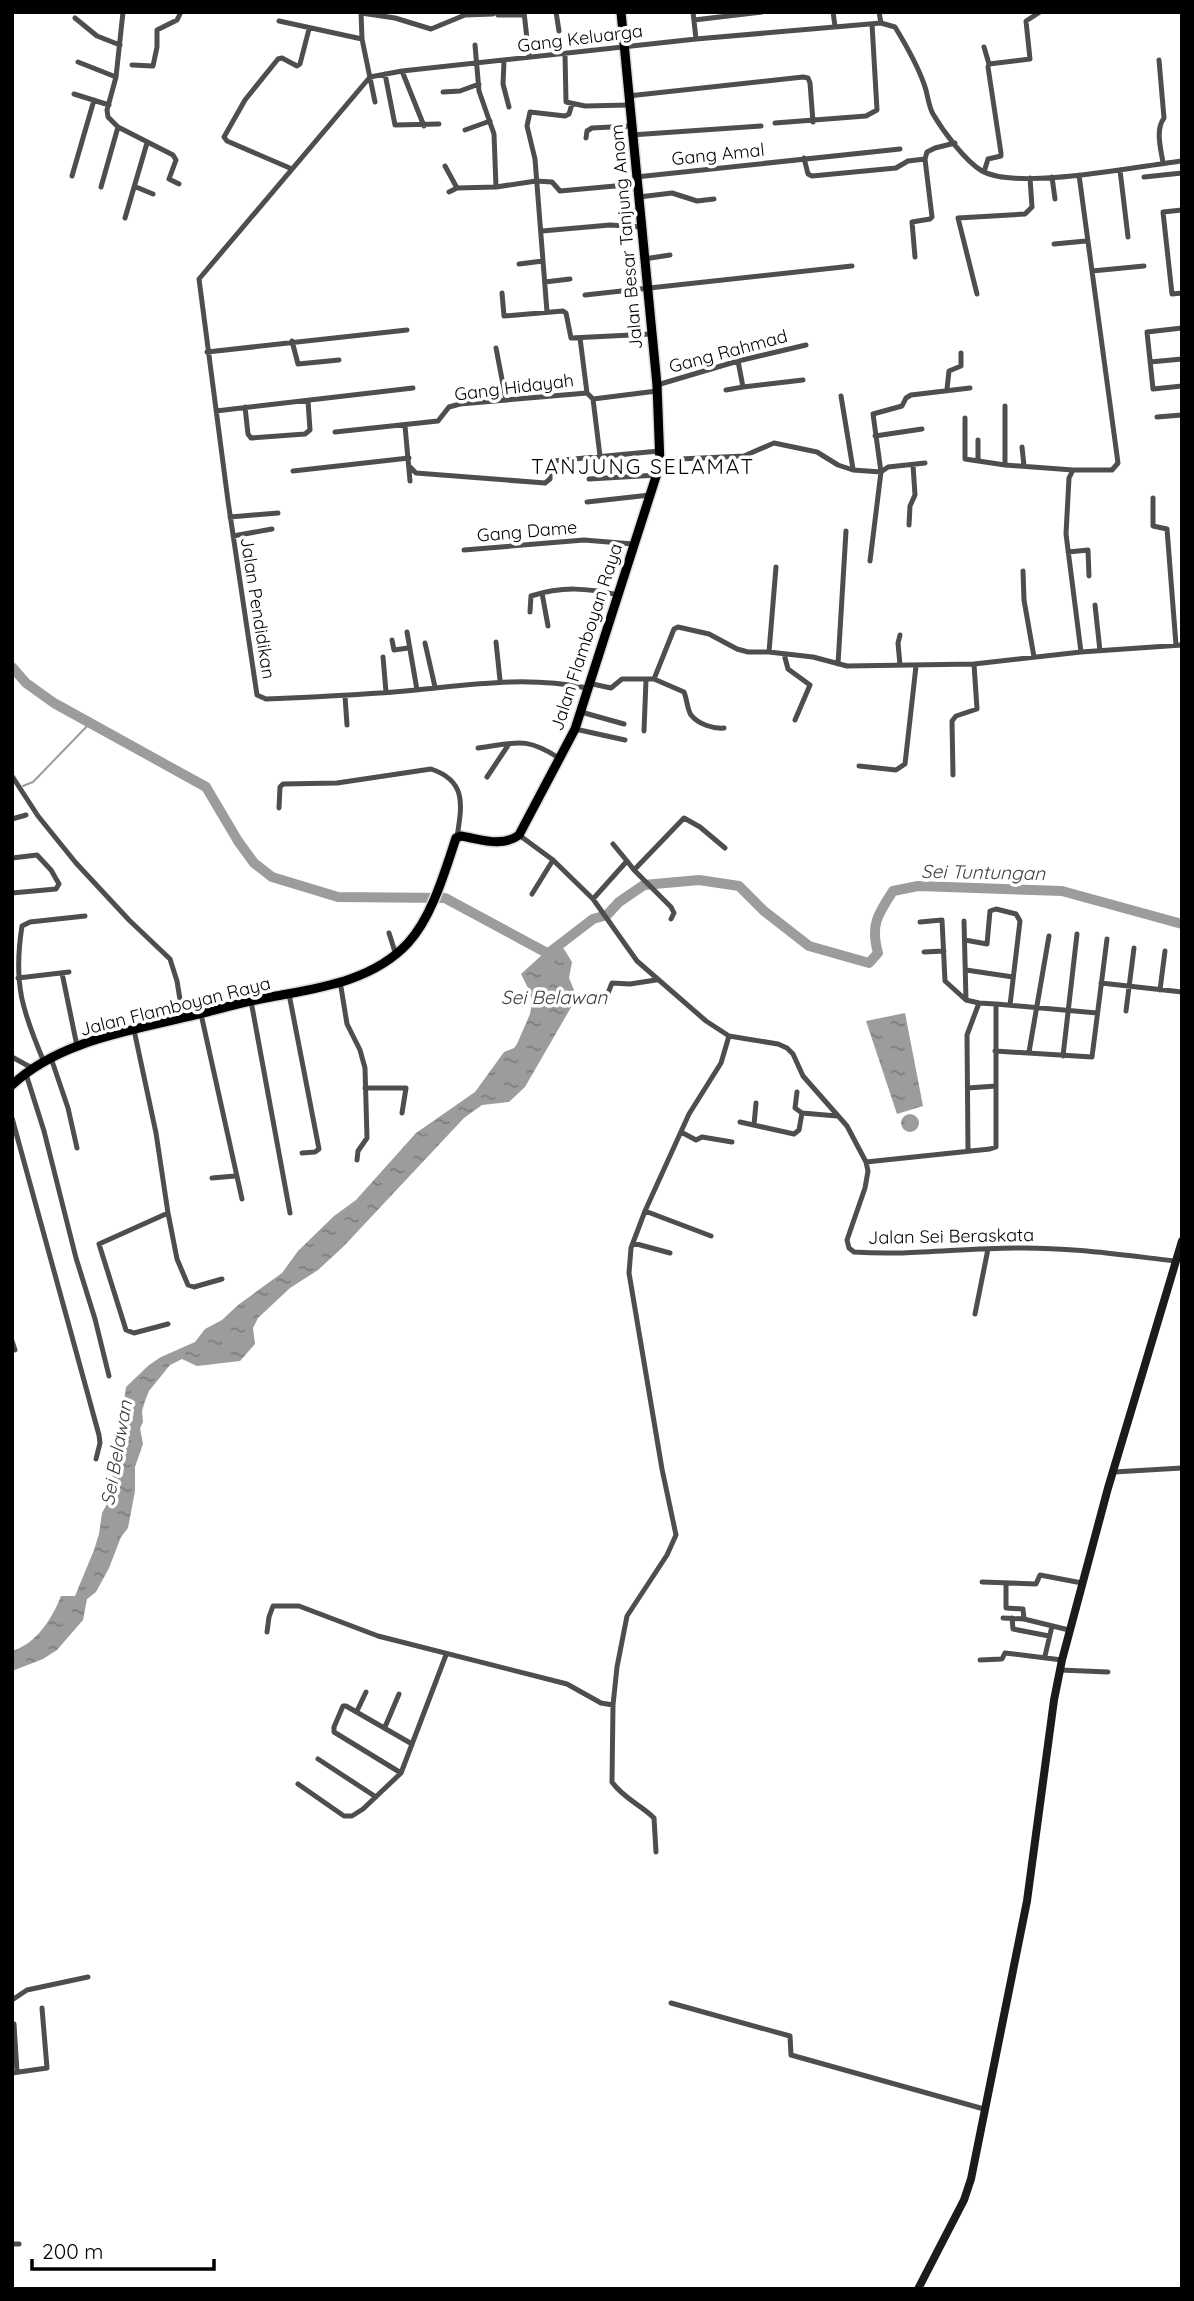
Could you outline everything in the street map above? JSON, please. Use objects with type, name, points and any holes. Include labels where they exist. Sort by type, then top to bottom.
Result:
[{"type":"main road","name":"Jalan Besar Tanjung Anom","points":[[621,12],[657,388],[659,455]]},
{"type":"main road","name":"Jalan Flamboyan Raya","points":[[519,835],[575,729],[658,475],[659,455]]},
{"type":"main road","points":[[457,837],[497,843],[510,841],[519,835]]},
{"type":"main road","name":"Jalan Flamboyan Raya","points":[[13,1083],[48,1060],[77,1046],[365,974],[396,954],[421,928],[457,837]]},
{"type":"main road","points":[[918,2289],[969,2189],[979,2107],[1035,1856],[1060,1670],[1052,1657],[1074,1581],[1114,1472],[1182,1241]]},
{"type":"street","points":[[123,12],[116,77],[108,117],[118,127],[176,157],[169,179],[179,184]]},
{"type":"street","points":[[132,65],[153,66],[157,30],[177,20],[181,12]]},
{"type":"street","points":[[375,102],[362,39],[361,12],[396,15],[431,29],[460,16],[524,14],[529,57]]},
{"type":"street","points":[[556,12],[559,31]]},
{"type":"street","points":[[693,12],[696,39]]},
{"type":"street","points":[[694,20],[762,12]]},
{"type":"street","points":[[833,12],[835,26]]},
{"type":"street","points":[[879,12],[881,23],[895,27],[919,73],[932,112],[971,163],[982,171],[1003,178],[1052,177],[1182,161]]},
{"type":"street","points":[[989,64],[1030,59],[1026,21],[1040,12]]},
{"type":"street","points":[[75,18],[97,36],[120,46]]},
{"type":"street","points":[[279,21],[362,39]]},
{"type":"street","name":"Gang Keluarga","points":[[370,77],[624,46],[881,23]]},
{"type":"street","points":[[775,123],[866,117],[877,110],[872,24]]},
{"type":"street","points":[[309,29],[300,64],[297,66],[278,58],[245,100],[223,136],[227,141],[292,169],[370,77]]},
{"type":"street","points":[[475,45],[481,102],[494,134],[496,187]]},
{"type":"street","points":[[982,171],[988,159],[1000,156],[1001,153],[987,69],[989,64],[984,47]]},
{"type":"street","points":[[565,54],[565,99],[572,104],[585,106],[803,76],[808,78],[810,83],[813,122]]},
{"type":"street","points":[[1159,60],[1164,118],[1160,133],[1163,163]]},
{"type":"street","points":[[504,61],[502,77],[509,107]]},
{"type":"street","points":[[78,62],[116,77]]},
{"type":"street","points":[[402,71],[424,126]]},
{"type":"street","points":[[385,74],[395,125],[439,124]]},
{"type":"street","points":[[443,92],[479,84]]},
{"type":"street","points":[[74,94],[109,106]]},
{"type":"street","points":[[72,176],[94,100]]},
{"type":"street","points":[[547,312],[535,159],[527,126],[529,114],[532,112],[568,115],[572,104]]},
{"type":"street","points":[[465,130],[490,121]]},
{"type":"street","points":[[586,138],[587,131],[592,128],[631,131],[761,126]]},
{"type":"street","points":[[101,187],[118,127]]},
{"type":"street","points":[[915,257],[912,222],[930,219],[932,216],[925,159],[927,152],[955,143]]},
{"type":"street","points":[[125,218],[148,144]]},
{"type":"street","name":"Gang Amal","points":[[536,181],[552,181],[560,191],[804,158],[900,149]]},
{"type":"street","points":[[804,158],[808,174],[812,176],[896,168],[908,161],[925,159]]},
{"type":"street","points":[[445,166],[457,188]]},
{"type":"street","name":"Jalan Pendidikan","points":[[292,169],[199,279],[230,517],[257,695],[266,699],[345,696],[500,680],[558,682],[611,688],[622,679],[646,680]]},
{"type":"street","points":[[1121,170],[1128,237]]},
{"type":"street","points":[[1144,177],[1182,173]]},
{"type":"street","points":[[965,418],[964,457],[1004,465],[1073,470],[1112,470],[1118,463],[1079,175]]},
{"type":"street","points":[[1052,177],[1055,199]]},
{"type":"street","points":[[977,294],[958,218],[1025,214],[1032,207],[1030,178]]},
{"type":"street","points":[[449,192],[457,188],[496,187],[536,181]]},
{"type":"street","points":[[136,187],[153,194]]},
{"type":"street","points":[[638,197],[672,193],[697,201],[714,199]]},
{"type":"street","points":[[1182,210],[1163,212],[1172,294],[1182,293]]},
{"type":"street","points":[[542,231],[613,225],[641,228]]},
{"type":"street","points":[[1054,244],[1086,241]]},
{"type":"street","points":[[644,259],[670,255]]},
{"type":"street","points":[[519,264],[543,261]]},
{"type":"street","points":[[585,295],[852,266]]},
{"type":"street","points":[[1092,271],[1144,266]]},
{"type":"street","points":[[545,282],[570,279]]},
{"type":"street","points":[[502,293],[504,316],[566,313],[570,337],[651,334]]},
{"type":"street","points":[[1182,328],[1147,332],[1153,389],[1182,386]]},
{"type":"street","points":[[207,352],[407,330]]},
{"type":"street","points":[[580,338],[587,393]]},
{"type":"street","points":[[292,341],[298,364],[339,360]]},
{"type":"street","name":"Gang Rahmad","points":[[657,388],[738,360],[806,345]]},
{"type":"street","points":[[496,348],[506,400]]},
{"type":"street","points":[[947,389],[947,374],[961,366],[961,353]]},
{"type":"street","points":[[1150,362],[1182,359]]},
{"type":"street","points":[[738,360],[743,387]]},
{"type":"street","points":[[726,390],[803,380]]},
{"type":"street","points":[[216,411],[413,388]]},
{"type":"street","name":"Gang Hidayah","points":[[335,432],[438,421],[453,405],[587,393],[593,399],[657,388]]},
{"type":"street","points":[[870,561],[881,472],[872,417],[876,411],[902,407],[906,398],[911,395],[970,388]]},
{"type":"street","points":[[841,397],[853,470]]},
{"type":"street","points":[[593,399],[600,456]]},
{"type":"street","points":[[245,407],[248,434],[251,438],[305,434],[310,430],[308,401]]},
{"type":"street","points":[[1004,465],[1005,406]]},
{"type":"street","points":[[1157,417],[1182,415]]},
{"type":"street","points":[[405,426],[410,481]]},
{"type":"street","points":[[875,436],[922,429]]},
{"type":"street","points":[[978,440],[978,461]]},
{"type":"street","points":[[410,467],[416,473],[545,483],[550,479],[550,462],[600,456],[744,456],[774,443],[817,452],[853,470],[881,472],[888,467],[925,463]]},
{"type":"street","points":[[1022,447],[1024,466]]},
{"type":"street","points":[[293,471],[409,458]]},
{"type":"street","points":[[909,526],[915,495],[913,465]]},
{"type":"street","points":[[1073,470],[1069,478],[1066,534],[1081,652]]},
{"type":"street","points":[[589,479],[658,475]]},
{"type":"street","points":[[587,502],[650,495]]},
{"type":"street","points":[[654,679],[674,629],[678,627],[709,634],[748,652],[813,657],[857,667],[974,664],[1100,650],[1179,645],[1167,529],[1153,526],[1153,498]]},
{"type":"street","points":[[230,517],[278,513]]},
{"type":"street","points":[[233,536],[272,529]]},
{"type":"street","points":[[838,664],[846,531]]},
{"type":"street","name":"Gang Dame","points":[[464,550],[584,540],[634,544]]},
{"type":"street","points":[[1068,552],[1089,551],[1089,576]]},
{"type":"street","points":[[769,652],[776,568]]},
{"type":"street","points":[[1023,571],[1024,600],[1034,657]]},
{"type":"street","points":[[530,612],[531,596],[542,593],[582,587],[618,594]]},
{"type":"street","points":[[542,593],[548,626]]},
{"type":"street","points":[[1095,605],[1100,650]]},
{"type":"street","points":[[407,632],[417,690]]},
{"type":"street","points":[[900,635],[900,665]]},
{"type":"street","points":[[393,640],[394,650],[408,648]]},
{"type":"street","points":[[496,642],[500,680]]},
{"type":"street","points":[[425,643],[435,687]]},
{"type":"street","points":[[784,654],[788,669],[811,687],[795,720]]},
{"type":"street","points":[[383,657],[386,692]]},
{"type":"street","points":[[953,775],[952,721],[956,716],[977,709],[974,664]]},
{"type":"street","points":[[859,766],[896,770],[905,764],[916,666]]},
{"type":"street","points":[[644,730],[646,680],[654,679],[684,692],[691,715],[714,729],[724,728]]},
{"type":"street","points":[[345,696],[347,725]]},
{"type":"street","points":[[581,712],[624,724]]},
{"type":"street","points":[[575,729],[625,740]]},
{"type":"street","points":[[486,777],[509,744]]},
{"type":"street","points":[[478,748],[536,744],[559,758]]},
{"type":"street","points":[[279,808],[281,785],[337,783],[431,769],[452,779],[459,792],[461,806],[457,837]]},
{"type":"street","points":[[14,777],[25,796],[76,863],[170,959],[177,981],[183,1018]]},
{"type":"street","points":[[12,819],[26,815]]},
{"type":"street","points":[[634,870],[684,818],[700,827],[725,848]]},
{"type":"street","points":[[519,835],[553,860],[593,899],[637,961],[706,1021],[729,1035],[787,1048],[793,1054],[803,1076],[857,1141],[865,1159],[996,1147],[996,1004]]},
{"type":"street","points":[[613,844],[673,910],[671,919]]},
{"type":"street","points":[[12,858],[37,855],[59,884],[56,889],[12,893]]},
{"type":"street","points":[[532,894],[553,860]]},
{"type":"street","points":[[593,899],[627,861]]},
{"type":"street","points":[[965,940],[987,944],[990,911],[996,909],[1016,914],[1020,921],[1010,1005]]},
{"type":"street","points":[[77,1148],[68,1108],[48,1060],[27,1020],[18,978],[20,941],[25,923],[85,916]]},
{"type":"street","points":[[920,922],[942,919],[945,981],[966,1000],[1097,1013]]},
{"type":"street","points":[[964,921],[966,1000]]},
{"type":"street","points":[[389,933],[396,954]]},
{"type":"street","points":[[1062,1056],[1077,934]]},
{"type":"street","points":[[1028,1052],[1049,936]]},
{"type":"street","points":[[995,1051],[1093,1058],[1107,939]]},
{"type":"street","points":[[1126,1011],[1134,948]]},
{"type":"street","points":[[924,952],[944,951]]},
{"type":"street","points":[[1160,990],[1165,951]]},
{"type":"street","points":[[966,970],[1013,977]]},
{"type":"street","points":[[18,978],[66,973],[77,1046]]},
{"type":"street","points":[[604,1003],[612,983],[630,984],[656,980]]},
{"type":"street","points":[[340,981],[347,1024],[364,1060],[367,1138],[358,1151],[357,1160]]},
{"type":"street","points":[[1101,983],[1182,992]]},
{"type":"street","points":[[289,994],[319,1149],[302,1153]]},
{"type":"street","points":[[251,1001],[290,1213]]},
{"type":"street","points":[[968,1151],[967,1035],[979,1003]]},
{"type":"street","points":[[201,1014],[242,1199]]},
{"type":"street","points":[[134,1030],[156,1133],[177,1259],[188,1286],[194,1287],[222,1279]]},
{"type":"street","points":[[656,1852],[654,1818],[612,1782],[613,1705],[627,1616],[667,1555],[676,1535],[662,1469],[629,1273],[629,1256],[645,1211],[681,1132],[721,1063],[729,1035]]},
{"type":"street","points":[[12,1057],[29,1071],[109,1376]]},
{"type":"street","points":[[968,1087],[996,1086]]},
{"type":"street","points":[[365,1088],[406,1088],[402,1113]]},
{"type":"street","points":[[797,1092],[795,1108],[802,1113],[837,1116]]},
{"type":"street","points":[[754,1125],[756,1103]]},
{"type":"street","points":[[740,1122],[794,1134],[799,1130],[802,1113]]},
{"type":"street","points":[[12,1118],[99,1435],[96,1459]]},
{"type":"street","points":[[681,1132],[696,1140],[702,1137],[733,1142]]},
{"type":"street","name":"Jalan Sei Beraskata","points":[[865,1159],[868,1171],[865,1188],[848,1232],[849,1248],[854,1252],[921,1254],[988,1249],[1068,1248],[1175,1261]]},
{"type":"street","points":[[212,1178],[235,1176]]},
{"type":"street","points":[[645,1211],[711,1236]]},
{"type":"street","points":[[168,1213],[99,1244],[126,1331],[134,1333],[168,1324]]},
{"type":"street","points":[[633,1243],[670,1253]]},
{"type":"street","points":[[975,1314],[988,1249]]},
{"type":"street","points":[[12,1341],[15,1350],[12,1350]]},
{"type":"street","points":[[1114,1472],[1182,1468]]},
{"type":"street","points":[[982,1583],[1036,1584],[1040,1575],[1074,1581]]},
{"type":"street","points":[[1006,1583],[1006,1608],[1023,1609],[1024,1619]]},
{"type":"street","points":[[267,1632],[273,1606],[299,1606],[378,1636],[567,1684],[601,1703],[613,1705]]},
{"type":"street","points":[[1003,1618],[1024,1619],[1061,1628]]},
{"type":"street","points":[[1012,1618],[1013,1629],[1049,1636],[1061,1628]]},
{"type":"street","points":[[980,1660],[1002,1659],[1005,1653],[1052,1657],[1049,1636]]},
{"type":"street","points":[[298,1784],[348,1817],[363,1809],[401,1773],[446,1655]]},
{"type":"street","points":[[1060,1670],[1108,1672]]},
{"type":"street","points":[[357,1711],[366,1692]]},
{"type":"street","points":[[385,1727],[399,1694]]},
{"type":"street","points":[[401,1773],[334,1732],[334,1727],[343,1706],[357,1711],[412,1744]]},
{"type":"street","points":[[318,1759],[376,1797]]},
{"type":"street","points":[[12,2000],[27,1990],[88,1977]]},
{"type":"street","points":[[671,2003],[790,2036],[791,2054],[979,2107]]},
{"type":"street","points":[[14,2024],[15,2073],[43,2069],[48,2065],[42,2008]]},
{"type":"water","name":"Sei Belawan","points":[[555,943],[564,949],[572,962],[569,978],[577,997],[525,1087],[509,1102],[482,1105],[464,1118],[343,1247],[318,1270],[290,1288],[258,1318],[253,1328],[255,1344],[240,1361],[197,1366],[182,1359],[170,1365],[149,1391],[142,1411],[143,1422],[140,1428],[143,1444],[135,1467],[135,1491],[128,1528],[121,1537],[96,1592],[87,1599],[83,1620],[57,1650],[43,1659],[12,1671],[12,1651],[36,1637],[61,1596],[75,1596],[94,1550],[118,1450],[126,1387],[161,1357],[195,1342],[205,1329],[222,1320],[282,1273],[298,1251],[334,1216],[356,1200],[416,1133],[475,1092],[504,1052],[517,1044],[530,1014],[530,992],[521,974]]},
{"type":"water","points":[[905,1013],[923,1106],[897,1114],[866,1021]]},
{"type":"water","points":[[906,1114],[914,1114],[919,1123],[917,1130],[906,1132],[901,1127],[901,1119]]},
{"type":"waterway","name":"Sei Belawan","points":[[12,667],[26,683],[54,703],[206,787],[254,863],[272,877],[338,897],[445,898],[547,953],[550,963]]},
{"type":"waterway","points":[[23,786],[33,782],[91,722]]},
{"type":"waterway","name":"Sei Tuntungan","points":[[550,952],[593,919],[607,915],[619,902],[644,885],[699,880],[739,886],[764,911],[809,946],[869,963],[878,953],[875,935],[877,920],[893,891],[918,886],[1062,891],[1182,924]]},
{"type":"district","name":"TANJUNG SELAMAT","points":[[643,466]]}]
